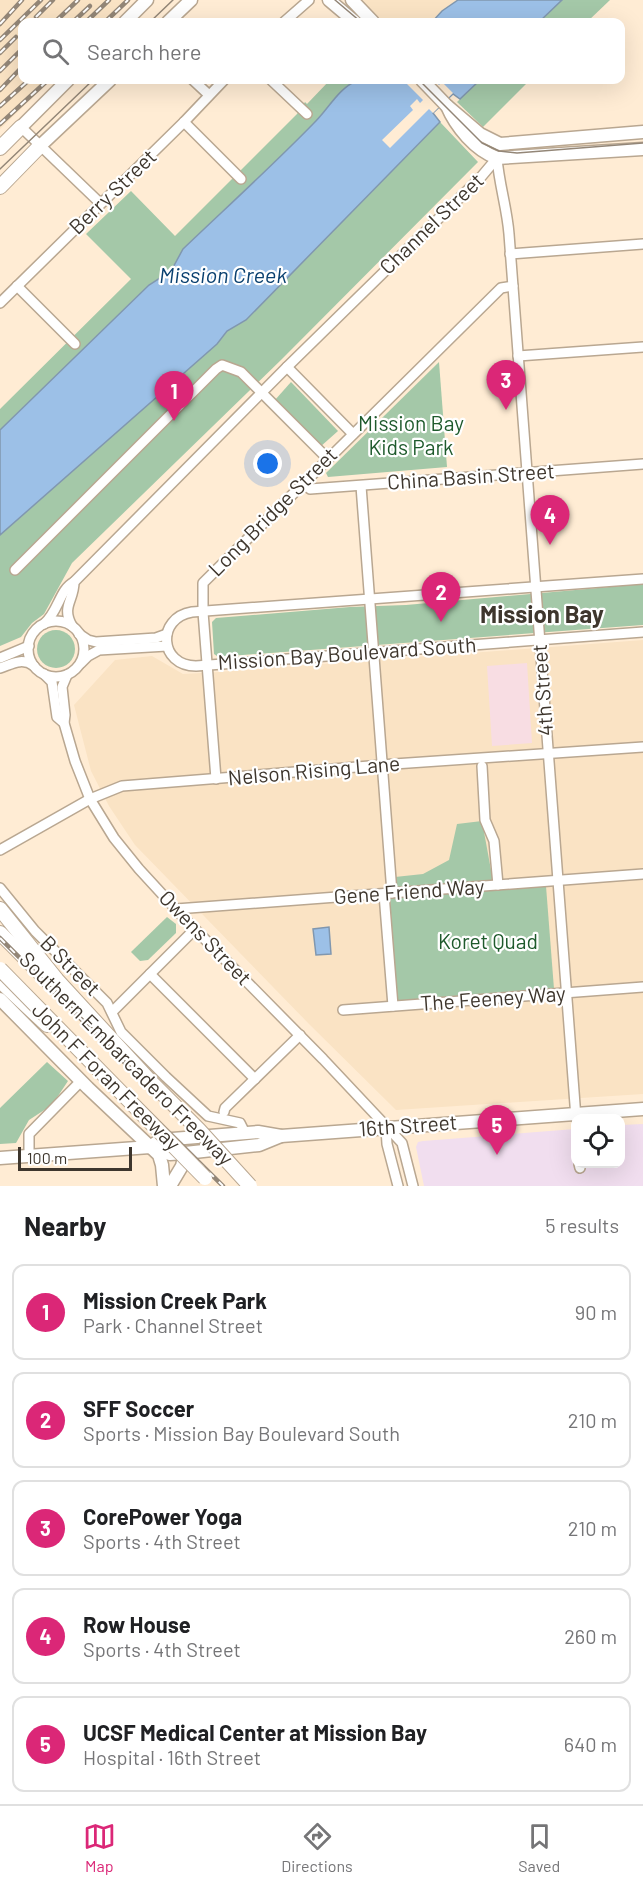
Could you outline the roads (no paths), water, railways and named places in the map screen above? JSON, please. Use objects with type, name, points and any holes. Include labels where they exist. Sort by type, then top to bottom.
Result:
[{"type":"highway","points":[[0,148],[21,127]]},
{"type":"highway","points":[[0,187],[40,146]]},
{"type":"highway","points":[[0,909],[57,980],[150,1081]]},
{"type":"highway","name":"Southern Embarcadero Freeway","points":[[0,933],[199,1130],[250,1186]]},
{"type":"highway","name":"John F Foran Freeway","points":[[0,969],[209,1183]]},
{"type":"highway","points":[[0,981],[129,1101]]},
{"type":"main road","points":[[129,18],[147,0]]},
{"type":"main road","points":[[172,18],[191,0]]},
{"type":"main road","points":[[329,0],[350,18]]},
{"type":"main road","points":[[352,0],[369,18]]},
{"type":"main road","points":[[21,127],[64,84]]},
{"type":"main road","points":[[40,146],[106,84]]},
{"type":"main road","points":[[426,84],[480,134],[500,144],[643,132]]},
{"type":"main road","points":[[445,103],[453,121],[484,153],[497,158],[500,144]]},
{"type":"main road","name":"Channel Street","points":[[497,158],[643,149]]},
{"type":"main road","points":[[0,999],[161,1159],[164,1186]]},
{"type":"main road","name":"16th Street","points":[[595,1114],[643,1109]]},
{"type":"main road","name":"16th Street","points":[[150,1147],[160,1140],[244,1133],[258,1132],[281,1136],[571,1116]]},
{"type":"main road","name":"16th Street","points":[[0,1158],[150,1147],[170,1154],[185,1154],[259,1146],[281,1136]]},
{"type":"main road","points":[[170,1186],[182,1166],[185,1154]]},
{"type":"street","points":[[289,18],[309,0]]},
{"type":"street","points":[[197,84],[209,95]]},
{"type":"street","name":"Berry Street","points":[[0,303],[220,84]]},
{"type":"street","points":[[275,84],[307,114]]},
{"type":"street","points":[[184,122],[241,179]]},
{"type":"street","points":[[21,127],[100,203]]},
{"type":"street","name":"4th Street","points":[[497,158],[498,179],[507,216],[513,286],[576,1114]]},
{"type":"street","name":"Channel Street","points":[[44,624],[53,616],[67,586],[74,582],[287,367],[481,177],[497,158]]},
{"type":"street","points":[[510,254],[643,244]]},
{"type":"street","points":[[17,286],[75,344]]},
{"type":"street","name":"Long Bridge Street","points":[[216,779],[203,612],[202,589],[206,578],[501,288],[513,286]]},
{"type":"street","points":[[518,356],[643,347]]},
{"type":"street","points":[[15,570],[216,369],[227,365],[241,372],[327,458]]},
{"type":"street","points":[[287,367],[353,434]]},
{"type":"street","name":"China Basin Street","points":[[302,483],[310,489],[643,464]]},
{"type":"street","points":[[361,486],[382,766],[393,1006]]},
{"type":"street","points":[[0,669],[21,661],[29,663],[44,674],[55,677],[67,675],[88,656],[99,651],[167,646],[170,626],[179,616],[185,614],[643,579]]},
{"type":"street","points":[[74,582],[74,590],[67,609],[68,620],[79,634],[88,640],[96,642],[156,638],[167,634]]},
{"type":"street","points":[[34,666],[29,657],[29,646],[35,631],[44,624],[55,622],[72,626]]},
{"type":"street","name":"Mission Bay Boulevard South","points":[[167,646],[174,658],[184,664],[207,665],[643,632]]},
{"type":"street","points":[[79,634],[84,647],[80,664]]},
{"type":"street","points":[[0,658],[29,646]]},
{"type":"street","name":"Owens Street","points":[[44,674],[52,682],[57,717],[64,723]]},
{"type":"street","name":"Owens Street","points":[[67,675],[62,687],[64,723],[75,761],[90,799],[119,845],[176,909],[402,1143],[413,1186]]},
{"type":"street","name":"Nelson Rising Lane","points":[[0,850],[90,799],[122,786],[643,747]]},
{"type":"street","points":[[482,766],[485,820],[494,841],[498,885]]},
{"type":"street","name":"Gene Friend Way","points":[[176,909],[643,874]]},
{"type":"street","name":"B Street","points":[[0,888],[35,931],[107,1003],[121,1032],[202,1111],[217,1119],[240,1123],[244,1133]]},
{"type":"street","points":[[112,1012],[195,929]]},
{"type":"street","points":[[150,974],[255,1079]]},
{"type":"street","name":"The Feeney Way","points":[[343,1010],[643,987]]},
{"type":"street","points":[[224,1112],[225,1108],[300,1035]]},
{"type":"street","points":[[29,1156],[28,1136],[30,1132],[81,1081]]},
{"type":"street","points":[[386,1128],[387,1144],[398,1186]]},
{"type":"water","points":[[458,0],[562,0],[543,18],[436,18]]},
{"type":"water","name":"Mission Creek","points":[[351,84],[476,84],[460,99],[453,94],[433,113],[440,122],[246,320],[227,331],[217,344],[0,535],[0,430],[149,285],[171,271],[183,249],[297,140]]},
{"type":"water","points":[[329,927],[331,954],[316,955],[313,929]]},
{"type":"tram line","points":[[154,18],[173,0]]},
{"type":"tram line","points":[[335,0],[356,18]]},
{"type":"tram line","points":[[0,169],[89,84]]},
{"type":"tram line","points":[[423,84],[482,143],[499,151],[517,153],[643,143]]},
{"type":"railway","points":[[0,24],[22,0]]},
{"type":"railway","points":[[23,18],[41,0]]},
{"type":"railway","points":[[36,17],[53,0]]},
{"type":"railway","points":[[59,18],[78,0]]},
{"type":"railway","points":[[90,18],[109,0]]},
{"type":"railway","points":[[109,18],[128,0]]},
{"type":"railway","points":[[77,18],[90,6]]},
{"type":"railway","points":[[0,40],[18,22]]},
{"type":"railway","points":[[0,53],[16,37]]},
{"type":"railway","points":[[0,71],[18,53]]},
{"type":"railway","points":[[0,90],[18,71]]},
{"type":"railway","points":[[0,106],[25,84]]},
{"type":"railway","points":[[0,124],[44,84]]},
{"type":"railway","points":[[0,938],[164,1102]]},
{"type":"railway","points":[[0,965],[223,1186]]},
{"type":"place","name":"CorePower Yoga","points":[[506,410]]},
{"type":"place","name":"Mission Creek Park","points":[[174,421]]},
{"type":"place","name":"Row House","points":[[550,545]]},
{"type":"place","name":"SFF Soccer","points":[[441,622]]},
{"type":"place","name":"UCSF Medical Center at Mission Bay","points":[[497,1155]]},
{"type":"district","name":"Mission Bay","points":[[542,615]]},
{"type":"park label","name":"Mission Bay Kids Park","points":[[411,436]]},
{"type":"park label","name":"Koret Quad","points":[[488,942]]}]
